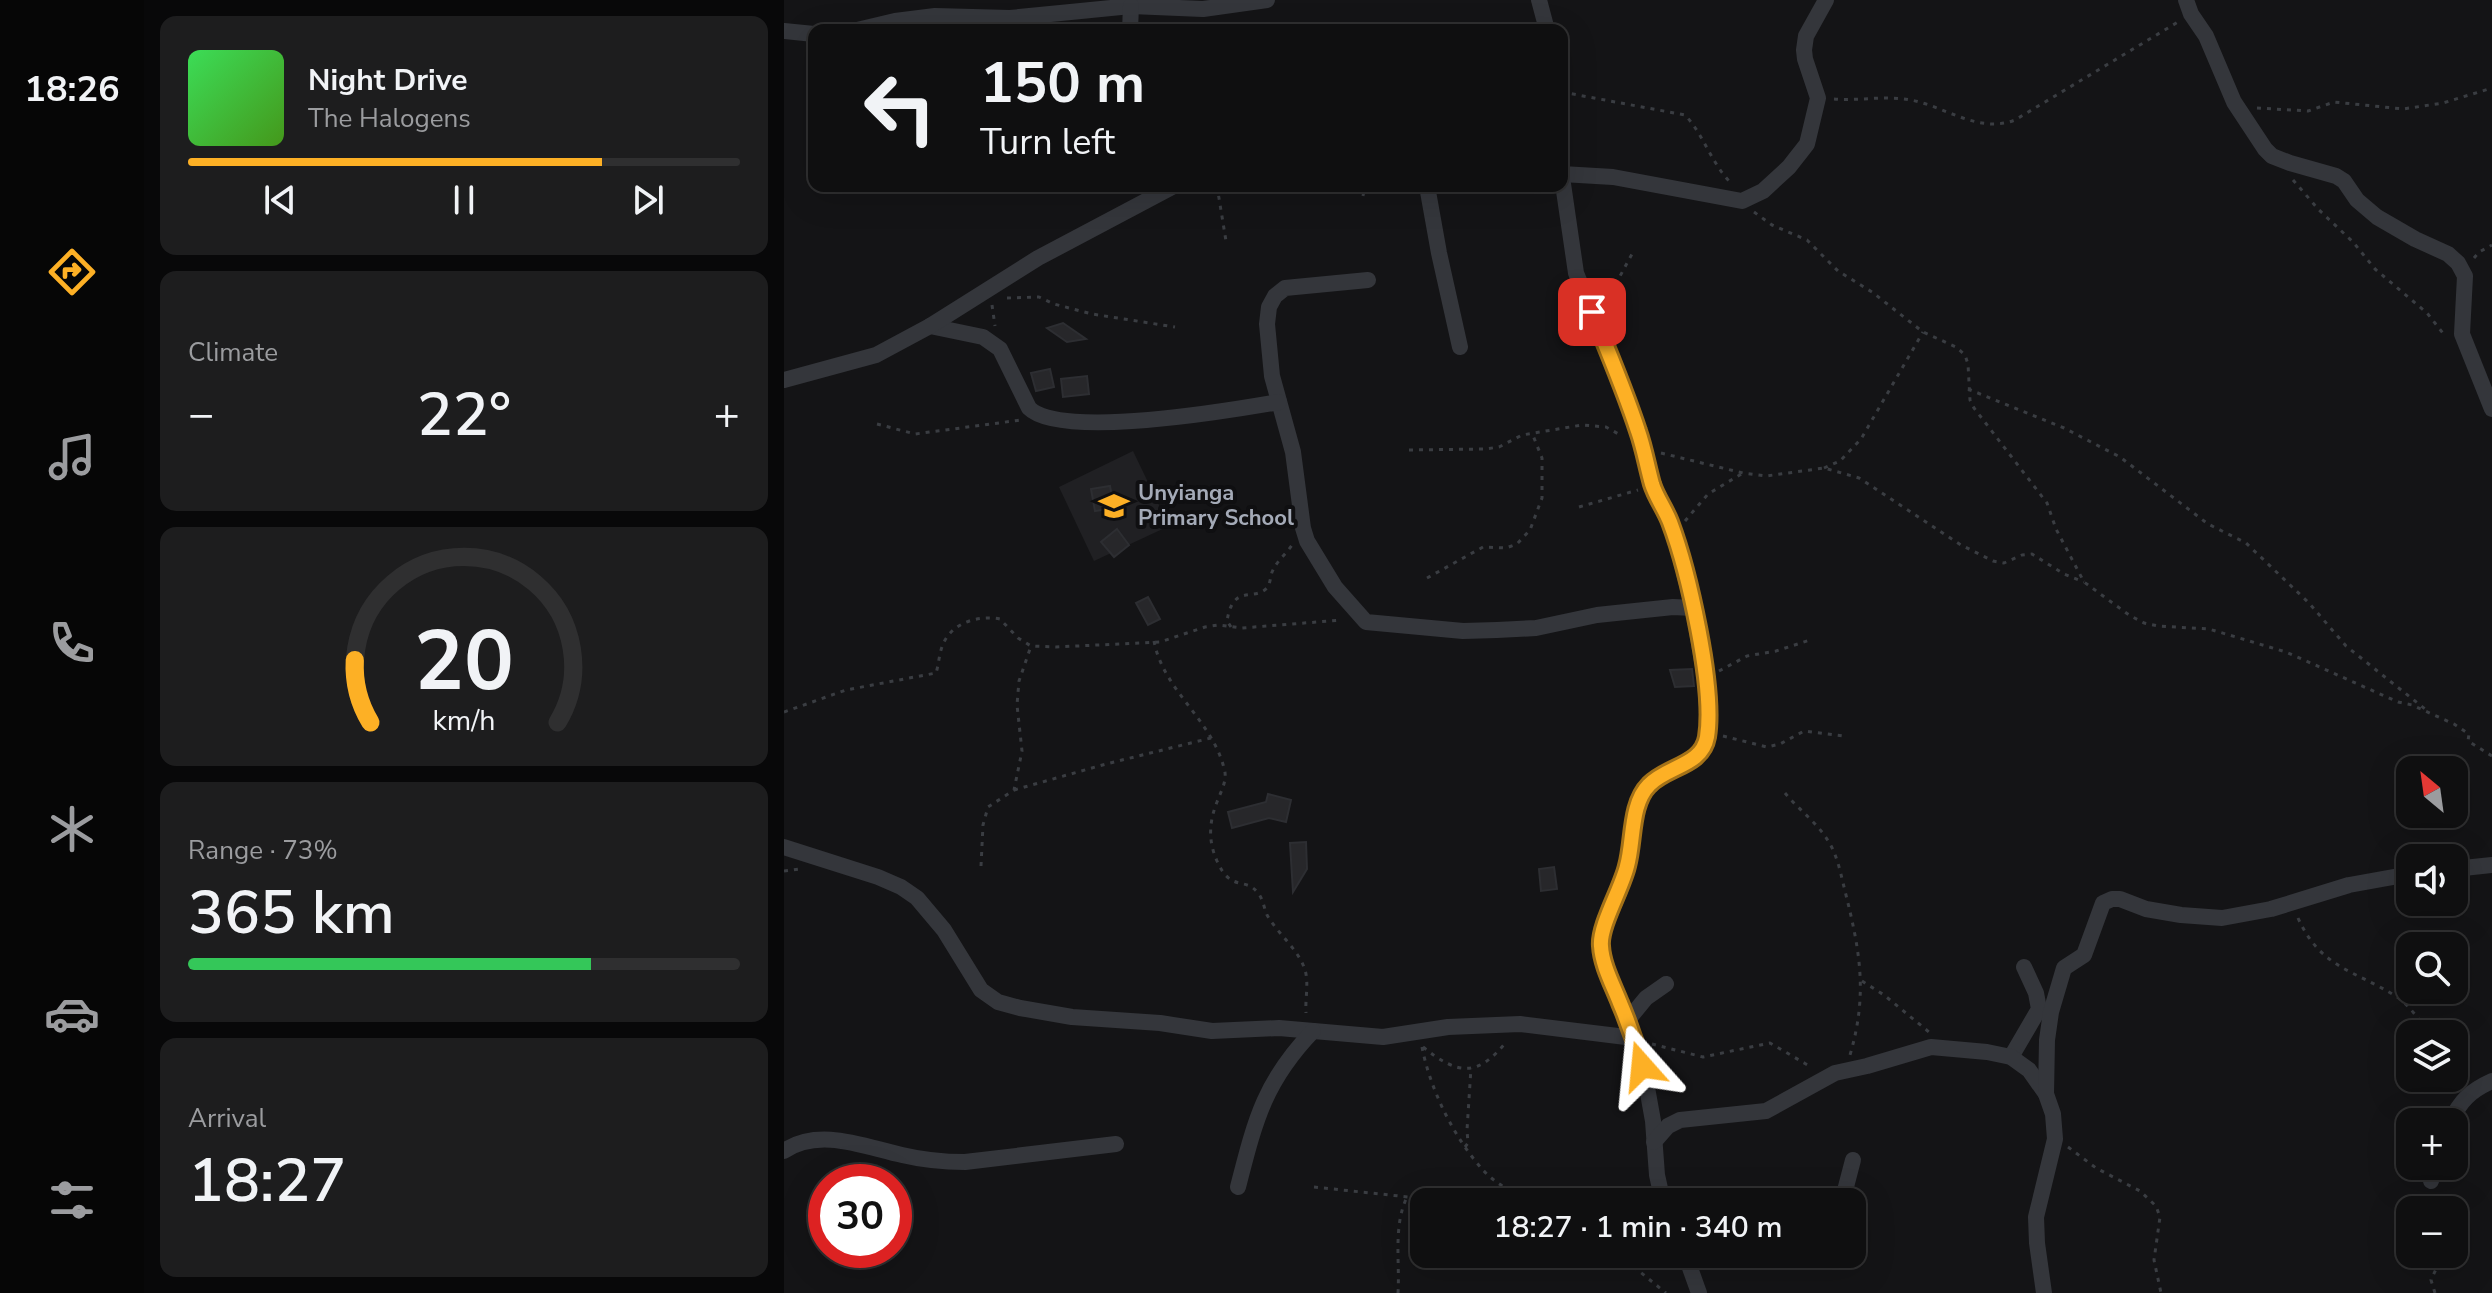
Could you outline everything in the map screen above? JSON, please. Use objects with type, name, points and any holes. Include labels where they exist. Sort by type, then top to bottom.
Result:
[{"type":"street","points":[[882,24],[935,16],[1010,18],[1131,6],[1203,9],[1267,0]]},
{"type":"street","points":[[1539,0],[1545,24]]},
{"type":"street","points":[[1568,176],[1613,177],[1746,200],[1763,191],[1789,167],[1807,144],[1818,98],[1804,50],[1806,36],[1826,0]]},
{"type":"street","points":[[1130,24],[1131,6]]},
{"type":"street","points":[[2188,7],[2206,36],[2234,102],[2257,139],[2272,156],[2336,176],[2377,217],[2448,254],[2463,270],[2462,334],[2492,409]]},
{"type":"street","points":[[784,31],[808,33]]},
{"type":"street","points":[[784,380],[876,355],[990,294],[1078,236],[1162,192]]},
{"type":"street","points":[[1428,192],[1460,347]]},
{"type":"street","points":[[1564,192],[1576,273],[1632,411],[1653,486],[1675,537],[1693,608],[1705,679],[1708,731],[1703,749],[1697,756],[1658,777],[1642,794],[1628,864],[1600,944],[1646,1082],[1660,1188]]},
{"type":"street","points":[[1368,280],[1285,288],[1275,296],[1269,307],[1267,324],[1272,376],[1293,452],[1307,541],[1335,587],[1366,622],[1432,629],[1497,630],[1536,628],[1597,615],[1673,607],[1693,608]]},
{"type":"street","points":[[930,326],[983,337],[1000,349],[1029,408],[1035,415],[1047,419],[1080,422],[1166,418],[1279,402]]},
{"type":"street","points":[[784,847],[878,877],[917,898],[944,930],[981,990],[998,1002],[1072,1017],[1160,1023],[1212,1031],[1279,1028],[1383,1037],[1448,1027],[1520,1024],[1635,1042]]},
{"type":"street","points":[[2468,868],[2492,865]]},
{"type":"street","points":[[2044,1293],[2036,1217],[2056,1128],[2046,1094],[2051,1012],[2061,975],[2067,965],[2084,955],[2103,903],[2120,899],[2146,909],[2222,918],[2260,912],[2349,885],[2396,877]]},
{"type":"street","points":[[2011,1057],[2039,1009],[2036,993],[2024,967]]},
{"type":"street","points":[[1627,1021],[1646,998],[1666,984]]},
{"type":"street","points":[[1238,1187],[1263,1102],[1287,1061],[1316,1032]]},
{"type":"street","points":[[1654,1142],[1668,1126],[1680,1120],[1766,1111],[1828,1076],[1923,1048],[1951,1047],[2011,1057],[2029,1070],[2046,1094]]},
{"type":"street","points":[[2458,1108],[2473,1090],[2492,1081]]},
{"type":"street","points":[[784,1151],[806,1142],[827,1140],[941,1162],[965,1162],[1116,1144]]},
{"type":"street","points":[[1846,1188],[1853,1160]]},
{"type":"street","points":[[1690,1268],[1699,1293]]},
{"type":"path","points":[[1818,98],[1904,98],[1966,119],[2004,125],[2188,7]]},
{"type":"path","points":[[2234,102],[2265,110],[2295,112],[2334,102],[2403,109],[2443,103],[2492,88]]},
{"type":"path","points":[[1568,93],[1685,115],[1722,174],[1763,220],[1807,240],[1838,271],[1872,292],[1923,332],[1956,347],[1965,355],[1968,389],[1974,408],[2047,503],[2056,529],[2084,582]]},
{"type":"path","points":[[2290,177],[2375,269],[2427,313],[2449,341]]},
{"type":"path","points":[[1218,192],[1226,241]]},
{"type":"path","points":[[1363,196],[1364,192]]},
{"type":"path","points":[[2463,270],[2479,252],[2492,245]]},
{"type":"path","points":[[1597,324],[1632,254]]},
{"type":"path","points":[[1000,349],[990,294],[1039,297],[1092,314],[1175,327]]},
{"type":"path","points":[[1409,450],[1485,449],[1499,447],[1522,435],[1595,425],[1615,432],[1645,452],[1743,473],[1766,476],[1824,468],[1840,461],[1861,439],[1923,332]]},
{"type":"path","points":[[1968,389],[2064,428],[2120,457],[2208,524],[2246,543],[2309,603],[2346,646],[2434,716]]},
{"type":"path","points":[[877,424],[915,434],[1009,422],[1035,415]]},
{"type":"path","points":[[1427,578],[1483,547],[1506,548],[1517,544],[1530,530],[1542,498],[1542,458],[1532,433]]},
{"type":"path","points":[[1824,468],[1859,478],[1961,545],[1993,561],[2004,563],[2032,554],[2064,574],[2084,582],[2103,598],[2144,623],[2209,629],[2286,652],[2454,724],[2469,734],[2468,741],[2492,756]]},
{"type":"path","points":[[1675,537],[1700,502],[1720,485],[1743,473]]},
{"type":"path","points":[[1579,507],[1653,486]]},
{"type":"path","points":[[1231,627],[1227,621],[1235,601],[1268,586],[1274,566],[1284,558],[1303,528]]},
{"type":"path","points":[[784,712],[846,690],[936,673],[942,646],[948,636],[956,628],[977,619],[1000,619],[1018,638],[1031,646],[1056,647],[1171,640],[1205,627],[1251,628],[1339,620],[1366,622]]},
{"type":"path","points":[[1705,679],[1747,656],[1810,640]]},
{"type":"path","points":[[1154,641],[1158,660],[1221,755],[1226,774],[1211,820],[1212,846],[1227,878],[1258,892],[1266,913],[1300,961],[1306,978],[1306,1013],[1316,1032]]},
{"type":"path","points":[[1014,790],[1022,751],[1017,705],[1019,681],[1031,646]]},
{"type":"path","points":[[1708,731],[1767,747],[1780,744],[1804,731],[1843,736]]},
{"type":"path","points":[[981,866],[983,825],[988,807],[1014,790],[1211,738]]},
{"type":"path","points":[[1785,793],[1824,835],[1835,855],[1858,943],[1862,981],[1857,1027],[1846,1070]]},
{"type":"path","points":[[2292,903],[2308,938],[2324,956],[2397,997],[2419,1020]]},
{"type":"path","points":[[1862,981],[1951,1047]]},
{"type":"path","points":[[1506,1188],[1483,1171],[1465,1147],[1436,1095],[1422,1047],[1452,1066],[1478,1067],[1492,1059],[1520,1024]]},
{"type":"path","points":[[1635,1042],[1703,1057],[1770,1043],[1828,1076]]},
{"type":"path","points":[[1465,1147],[1468,1143],[1471,1068]]},
{"type":"path","points":[[2056,1128],[2063,1142],[2076,1156],[2140,1191],[2156,1206],[2160,1217],[2154,1260],[2161,1293]]},
{"type":"path","points":[[1314,1187],[1410,1197]]},
{"type":"path","points":[[1398,1293],[1401,1217],[1407,1197]]},
{"type":"path","points":[[1635,1268],[1666,1293]]},
{"type":"path","points":[[2435,1293],[2431,1280],[2437,1268]]},
{"type":"shaded area","name":"Unyianga Primary School","points":[[1133,451],[1169,526],[1094,561],[1059,487]]},
{"type":"building","points":[[1063,323],[1086,339],[1067,342],[1047,328]]},
{"type":"building","points":[[1050,369],[1054,387],[1036,391],[1031,373]]},
{"type":"building","points":[[1087,376],[1089,394],[1063,397],[1061,379]]},
{"type":"building","points":[[1110,486],[1114,508],[1095,511],[1091,489]]},
{"type":"building","points":[[1117,529],[1129,545],[1114,557],[1101,542]]},
{"type":"building","points":[[1148,597],[1160,619],[1148,625],[1136,603]]},
{"type":"building","points":[[1692,669],[1694,686],[1675,687],[1670,670]]},
{"type":"building","points":[[1268,794],[1291,800],[1286,822],[1269,818],[1232,828],[1228,812],[1266,802]]},
{"type":"building","points":[[1306,842],[1307,869],[1293,892],[1290,843]]},
{"type":"building","points":[[1554,867],[1557,889],[1541,891],[1539,869]]},
{"type":"place","name":"Unyianga Primary School","points":[[1114,506]]},
{"type":"route","points":[[1592,312],[1632,411],[1653,486],[1669,519],[1682,562],[1693,608],[1707,701],[1708,731],[1703,749],[1687,763],[1658,777],[1642,794],[1628,864],[1601,934],[1605,966],[1642,1066]]}]
